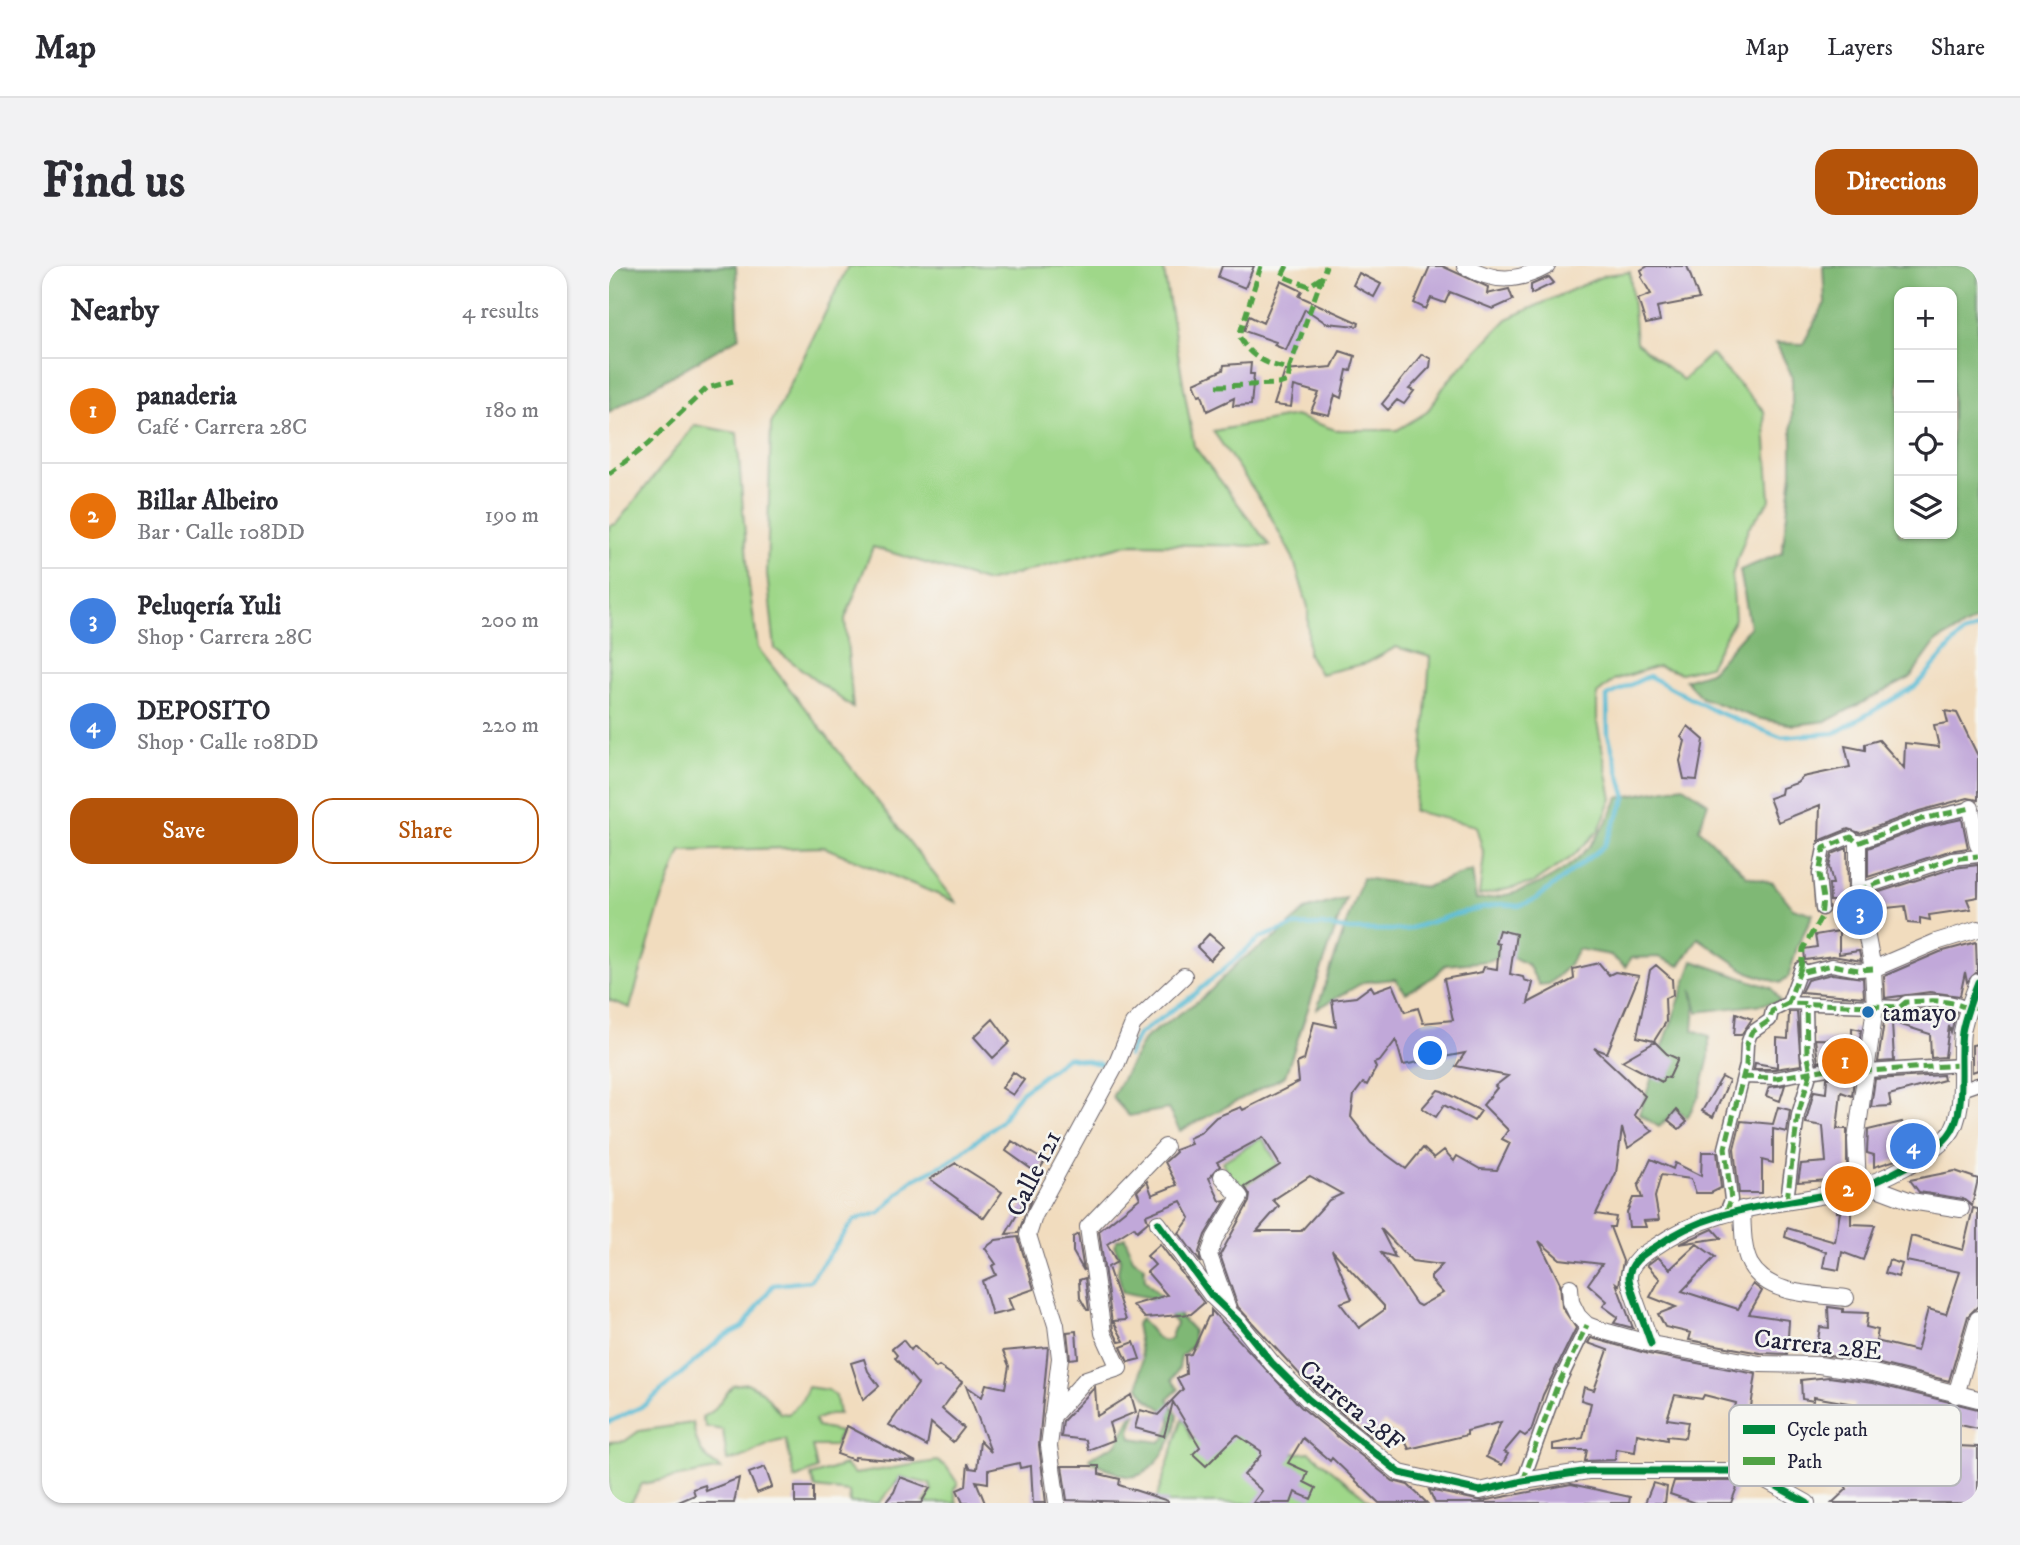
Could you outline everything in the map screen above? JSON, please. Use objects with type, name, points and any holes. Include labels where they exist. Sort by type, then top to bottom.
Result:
[{"type":"street","points":[[1465,266],[1494,279],[1510,281],[1547,266]]},
{"type":"street","points":[[1858,843],[1922,819],[1971,808],[1978,845]]},
{"type":"street","points":[[1822,909],[1819,874],[1823,848],[1851,836],[1858,843],[1858,890],[1873,969],[1875,1008],[1856,1140],[1862,1186]]},
{"type":"street","points":[[1858,890],[1952,859],[1978,856]]},
{"type":"street","points":[[1788,1003],[1801,968],[1804,972],[1832,965],[1858,971],[1873,969],[1945,939],[1978,929]]},
{"type":"street","name":"Calle 121","points":[[1057,1503],[1049,1446],[1060,1358],[1056,1325],[1028,1235],[1034,1216],[1117,1063],[1133,1024],[1184,976]]},
{"type":"street","points":[[1651,1344],[1629,1277],[1633,1265],[1642,1255],[1694,1224],[1734,1210],[1862,1186],[1923,1155],[1950,1135],[1961,1090],[1962,1036],[1973,1007],[1978,982]]},
{"type":"street","points":[[1846,1298],[1787,1291],[1765,1280],[1751,1265],[1731,1200],[1725,1148],[1751,1033],[1770,1020],[1772,1010],[1788,1003],[1875,1008],[1900,1007],[1906,1002],[1939,1000],[1973,1007]]},
{"type":"street","points":[[1787,1200],[1798,1115],[1811,1071],[1807,1053],[1806,1005]]},
{"type":"street","points":[[1743,1077],[1776,1078],[1838,1067],[1868,1071],[1961,1065]]},
{"type":"street","points":[[1961,1090],[1978,1084]]},
{"type":"street","points":[[1051,1419],[1086,1379],[1119,1368],[1103,1333],[1088,1227],[1165,1147]]},
{"type":"street","points":[[1222,1176],[1240,1198],[1215,1238],[1209,1255],[1229,1312]]},
{"type":"street","points":[[1862,1186],[1911,1201],[1961,1209]]},
{"type":"street","name":"Carrera 28F","points":[[1158,1223],[1212,1296],[1272,1363],[1308,1399],[1400,1474],[1480,1497],[1523,1481],[1587,1471],[1729,1473]]},
{"type":"street","points":[[1523,1481],[1556,1390],[1587,1325],[1571,1303],[1570,1287]]},
{"type":"street","points":[[1956,1395],[1978,1319]]},
{"type":"street","name":"Carrera 28E","points":[[1587,1325],[1651,1344],[1760,1364],[1819,1365],[1874,1373],[1978,1399]]},
{"type":"street","name":"Carrera 28F","points":[[1776,1486],[1807,1503]]},
{"type":"green space","points":[[609,266],[736,266],[739,337],[609,412]]},
{"type":"green space","points":[[848,266],[1163,266],[1194,446],[1270,546],[1128,544],[987,582],[873,547],[845,619],[853,708],[775,649],[767,574],[771,424]]},
{"type":"green space","points":[[1823,266],[1978,266],[1978,619],[1936,642],[1910,678],[1827,721],[1794,725],[1756,718],[1702,698],[1685,680],[1710,672],[1750,627],[1740,570],[1782,553],[1792,474],[1792,376],[1776,343],[1803,344],[1825,303]]},
{"type":"green space","points":[[1630,272],[1636,342],[1683,380],[1711,354],[1764,411],[1770,500],[1748,529],[1732,575],[1735,619],[1709,666],[1681,673],[1658,666],[1614,680],[1597,694],[1597,722],[1612,799],[1599,830],[1572,857],[1533,883],[1479,896],[1484,855],[1476,826],[1413,811],[1423,753],[1430,657],[1396,647],[1367,663],[1320,674],[1308,654],[1308,607],[1293,558],[1265,506],[1213,431],[1295,416],[1336,430],[1397,430],[1427,412],[1447,382],[1507,319],[1605,275]]},
{"type":"green space","points":[[695,425],[737,433],[749,586],[758,648],[956,902],[824,847],[681,851],[660,905],[630,1008],[609,1000],[609,526],[616,524]]},
{"type":"green space","points":[[1683,786],[1708,803],[1699,829],[1747,876],[1773,883],[1793,908],[1813,914],[1797,947],[1789,976],[1780,983],[1748,972],[1698,938],[1680,966],[1659,957],[1631,958],[1625,967],[1610,955],[1578,949],[1567,967],[1549,984],[1539,985],[1528,965],[1507,954],[1488,961],[1445,965],[1435,976],[1406,993],[1395,979],[1364,982],[1317,1009],[1362,878],[1426,887],[1472,870],[1476,900],[1523,890],[1563,870],[1580,856],[1595,840],[1618,798]]},
{"type":"green space","points":[[1346,898],[1285,1076],[1180,1131],[1168,1109],[1129,1116],[1112,1097],[1145,1038],[1205,996],[1241,960],[1278,936],[1305,910]]},
{"type":"green space","points":[[1693,961],[1772,988],[1781,1002],[1698,1012],[1692,989],[1695,1006],[1693,1030],[1709,1036],[1709,1057],[1700,1094],[1687,1118],[1677,1109],[1659,1127],[1639,1114]]},
{"type":"green space","points":[[1262,1138],[1278,1165],[1238,1189],[1222,1162]]},
{"type":"green space","points":[[1125,1237],[1133,1259],[1144,1266],[1145,1280],[1193,1330],[1193,1345],[1181,1356],[1179,1368],[1172,1380],[1179,1389],[1168,1399],[1178,1415],[1173,1435],[1154,1465],[1136,1476],[1117,1473],[1091,1462],[1090,1457],[1117,1444],[1131,1417],[1136,1414],[1130,1431],[1131,1438],[1160,1442],[1165,1438],[1171,1422],[1168,1413],[1147,1399],[1139,1387],[1142,1358],[1136,1324],[1141,1319],[1157,1338],[1164,1341],[1170,1339],[1176,1323],[1151,1298],[1122,1292],[1118,1272],[1120,1259],[1114,1245],[1117,1240]]},
{"type":"green space","points":[[747,1383],[762,1391],[780,1413],[788,1414],[801,1402],[808,1387],[828,1390],[836,1396],[839,1414],[829,1414],[815,1420],[817,1427],[840,1432],[835,1446],[812,1446],[817,1469],[795,1479],[786,1440],[727,1461],[723,1430],[706,1427],[702,1417],[713,1411],[733,1385]]},
{"type":"green space","points":[[1183,1417],[1192,1439],[1235,1417],[1289,1454],[1310,1452],[1372,1503],[1155,1503]]},
{"type":"green space","points":[[693,1423],[701,1450],[721,1469],[642,1484],[631,1503],[609,1503],[609,1442],[625,1441],[639,1431]]},
{"type":"green space","points":[[937,1461],[946,1466],[958,1484],[954,1489],[957,1503],[924,1503],[932,1491],[930,1484],[901,1477],[879,1503],[850,1503],[849,1492],[815,1488],[811,1476],[845,1465],[855,1474]]},
{"type":"building","points":[[1222,266],[1254,266],[1245,288],[1218,277]]},
{"type":"building","points":[[1430,266],[1442,266],[1488,287],[1487,294],[1509,289],[1513,300],[1493,309],[1450,292],[1445,303],[1431,298],[1426,309],[1414,303]]},
{"type":"building","points":[[1648,266],[1687,266],[1699,299],[1657,307],[1660,321],[1646,324],[1638,299],[1651,294],[1641,277],[1641,270]]},
{"type":"building","points":[[1359,273],[1381,284],[1374,297],[1353,285]]},
{"type":"building","points":[[1549,277],[1554,283],[1531,294],[1531,285]]},
{"type":"building","points":[[1281,281],[1302,291],[1299,296],[1359,323],[1358,326],[1326,323],[1305,309],[1286,350],[1274,345],[1276,342],[1244,331],[1249,316],[1263,323]]},
{"type":"building","points":[[1340,351],[1355,356],[1351,371],[1347,370],[1341,398],[1335,395],[1329,415],[1311,411],[1319,393],[1294,386],[1291,407],[1274,405],[1285,371],[1332,367]]},
{"type":"building","points":[[1422,354],[1431,359],[1430,367],[1409,389],[1414,391],[1404,404],[1397,400],[1388,410],[1382,404]]},
{"type":"building","points":[[1251,363],[1250,374],[1254,374],[1251,405],[1233,406],[1234,398],[1207,411],[1202,394],[1199,395],[1194,383],[1223,370],[1224,365]]},
{"type":"building","points":[[1945,711],[1957,713],[1978,756],[1978,800],[1968,798],[1919,811],[1860,833],[1848,829],[1819,841],[1820,805],[1778,822],[1769,798],[1781,794],[1782,788],[1797,783],[1803,777],[1850,767],[1845,746],[1865,750],[1865,744],[1879,740],[1904,768],[1905,743],[1939,747],[1934,725],[1948,723]]},
{"type":"building","points":[[1688,726],[1704,740],[1697,780],[1684,779],[1680,761],[1685,741],[1681,737]]},
{"type":"building","points":[[1962,819],[1968,848],[1949,851],[1868,877],[1868,848],[1925,827]]},
{"type":"building","points":[[1847,848],[1848,890],[1853,922],[1841,924],[1838,901],[1830,901],[1829,884],[1833,884],[1829,867],[1832,854]]},
{"type":"building","points":[[1978,865],[1978,897],[1967,899],[1971,909],[1929,915],[1930,920],[1920,918],[1920,924],[1908,923],[1905,906],[1877,909],[1874,918],[1870,895],[1954,868]]},
{"type":"building","points":[[1499,930],[1516,934],[1510,974],[1533,983],[1528,1003],[1574,979],[1573,969],[1599,963],[1609,975],[1615,972],[1639,976],[1607,1053],[1594,1048],[1645,1096],[1634,1115],[1653,1131],[1628,1148],[1622,1128],[1616,1173],[1596,1214],[1616,1217],[1614,1227],[1610,1227],[1623,1261],[1619,1285],[1616,1283],[1633,1328],[1614,1323],[1618,1317],[1603,1306],[1607,1301],[1588,1284],[1602,1264],[1560,1259],[1539,1241],[1560,1283],[1562,1307],[1576,1328],[1543,1395],[1531,1431],[1525,1436],[1520,1433],[1504,1452],[1508,1454],[1502,1465],[1486,1457],[1501,1422],[1467,1431],[1467,1435],[1409,1449],[1401,1433],[1384,1422],[1371,1437],[1315,1391],[1238,1307],[1220,1255],[1249,1202],[1250,1195],[1245,1187],[1280,1165],[1263,1137],[1217,1162],[1220,1166],[1209,1178],[1220,1201],[1226,1200],[1205,1235],[1199,1252],[1201,1263],[1179,1233],[1190,1218],[1181,1201],[1146,1215],[1148,1222],[1137,1231],[1134,1227],[1107,1244],[1117,1262],[1108,1267],[1126,1320],[1113,1321],[1124,1341],[1119,1342],[1113,1330],[1099,1231],[1140,1198],[1137,1191],[1147,1181],[1152,1195],[1177,1185],[1165,1162],[1175,1150],[1191,1144],[1189,1138],[1200,1133],[1216,1117],[1241,1107],[1243,1110],[1299,1082],[1297,1063],[1304,1060],[1314,1022],[1336,1027],[1332,1000],[1356,997],[1371,986],[1374,991],[1393,984],[1405,1012],[1418,1008],[1423,1023],[1453,1020],[1444,979],[1482,972],[1484,967],[1497,969],[1499,944],[1495,943]],"holes":[[[1396,1040],[1403,1065],[1465,1053],[1456,1066],[1508,1076],[1495,1086],[1497,1088],[1483,1105],[1508,1130],[1502,1139],[1510,1143],[1497,1170],[1480,1169],[1457,1156],[1454,1161],[1444,1150],[1434,1158],[1423,1148],[1406,1169],[1371,1143],[1351,1117],[1354,1095],[1363,1083],[1367,1085],[1376,1068],[1374,1063],[1380,1061]],[[1310,1176],[1342,1194],[1329,1200],[1301,1231],[1257,1231],[1279,1206],[1273,1200]],[[1380,1228],[1412,1261],[1442,1265],[1431,1276],[1431,1280],[1443,1293],[1420,1306],[1416,1304],[1381,1253],[1395,1257]],[[1332,1250],[1384,1306],[1384,1310],[1359,1328],[1340,1303],[1352,1299]]]},
{"type":"building","points":[[1839,931],[1839,954],[1859,951],[1861,961],[1833,956],[1805,960],[1804,949],[1817,947],[1815,935]]},
{"type":"building","points":[[1209,934],[1223,946],[1210,960],[1197,947]]},
{"type":"building","points":[[1976,942],[1977,972],[1967,982],[1965,972],[1960,996],[1930,992],[1885,998],[1884,976],[1940,952]]},
{"type":"building","points":[[1656,965],[1672,979],[1673,995],[1665,998],[1666,1022],[1654,1041],[1637,1037],[1650,970]]},
{"type":"building","points":[[1832,974],[1863,978],[1864,997],[1801,992],[1807,980]]},
{"type":"building","points":[[1944,1010],[1956,1013],[1951,1032],[1949,1026],[1945,1057],[1931,1058],[1930,1034],[1892,1022],[1894,1061],[1878,1062],[1885,1015],[1901,1016],[1909,1011]]},
{"type":"building","points":[[1789,1012],[1797,1012],[1801,1065],[1754,1069],[1755,1063],[1777,1067],[1777,1038],[1788,1039]]},
{"type":"building","points":[[1736,1013],[1752,1019],[1741,1035],[1734,1035]]},
{"type":"building","points":[[993,1019],[1010,1042],[993,1058],[974,1037]]},
{"type":"building","points":[[1852,1028],[1861,1030],[1857,1061],[1837,1058],[1818,1062],[1815,1039],[1852,1040]]},
{"type":"building","points":[[1655,1042],[1667,1054],[1678,1059],[1669,1078],[1664,1077],[1662,1082],[1622,1061]]},
{"type":"building","points":[[1978,1044],[1978,1070],[1972,1072],[1972,1045]]},
{"type":"building","points":[[1013,1072],[1024,1080],[1013,1095],[1002,1088]]},
{"type":"building","points":[[1943,1075],[1944,1080],[1889,1095],[1891,1106],[1871,1107],[1875,1079]]},
{"type":"building","points":[[1722,1077],[1729,1081],[1713,1117],[1702,1111]]},
{"type":"building","points":[[1827,1078],[1854,1078],[1852,1096],[1841,1092],[1837,1129],[1847,1129],[1847,1179],[1798,1182],[1801,1164],[1826,1162],[1823,1126],[1806,1123],[1814,1091],[1826,1093]]},
{"type":"building","points":[[1785,1085],[1780,1101],[1766,1096],[1769,1087]]},
{"type":"building","points":[[1438,1090],[1481,1111],[1474,1121],[1444,1105],[1436,1117],[1422,1108]]},
{"type":"building","points":[[1778,1107],[1790,1110],[1787,1132],[1773,1129],[1773,1163],[1762,1160],[1762,1193],[1739,1193],[1734,1149],[1741,1121],[1773,1124]]},
{"type":"building","points":[[1676,1110],[1687,1122],[1679,1129],[1668,1120]]},
{"type":"building","points":[[1902,1122],[1911,1146],[1902,1148],[1896,1160],[1874,1167],[1874,1155],[1867,1153],[1868,1130]]},
{"type":"building","points":[[1012,1141],[1045,1161],[1037,1173],[1006,1151]]},
{"type":"building","points":[[1702,1152],[1717,1152],[1721,1188],[1711,1193],[1696,1193],[1691,1179],[1661,1175],[1655,1197],[1659,1220],[1644,1221],[1646,1227],[1629,1227],[1627,1212],[1633,1198],[1642,1198],[1638,1186],[1651,1159],[1673,1169],[1675,1163],[1701,1176]]},
{"type":"building","points":[[956,1163],[1002,1192],[984,1218],[930,1179]]},
{"type":"building","points":[[1955,1171],[1978,1179],[1972,1206],[1963,1199],[1919,1192],[1910,1180]]},
{"type":"building","points":[[1027,1197],[1031,1200],[1018,1233],[1006,1234]]},
{"type":"building","points":[[1851,1200],[1851,1224],[1875,1225],[1863,1260],[1842,1252],[1839,1270],[1823,1267],[1826,1252],[1785,1237],[1787,1228],[1835,1242],[1840,1212],[1837,1212],[1837,1203]]},
{"type":"building","points":[[1973,1208],[1978,1209],[1978,1306],[1968,1316],[1949,1381],[1876,1363],[1816,1354],[1820,1327],[1829,1328],[1828,1307],[1843,1309],[1843,1312],[1868,1313],[1866,1327],[1878,1330],[1876,1341],[1917,1351],[1928,1309],[1946,1314],[1960,1272],[1906,1261],[1911,1236],[1963,1250]]},
{"type":"building","points":[[1713,1229],[1721,1238],[1679,1244],[1684,1242]]},
{"type":"building","points":[[1078,1234],[1084,1271],[1073,1252],[1073,1237]]},
{"type":"building","points":[[1018,1237],[1034,1289],[1008,1298],[1013,1310],[992,1315],[982,1281],[996,1275],[992,1266],[996,1264],[985,1248],[996,1240]]},
{"type":"building","points":[[1160,1244],[1204,1303],[1191,1314],[1145,1318],[1133,1305],[1167,1295],[1147,1272],[1155,1265],[1147,1256]]},
{"type":"building","points":[[1697,1244],[1715,1257],[1682,1291],[1738,1309],[1753,1284],[1762,1291],[1749,1314],[1789,1320],[1787,1354],[1760,1353],[1689,1340],[1691,1333],[1665,1327],[1658,1314],[1676,1307],[1650,1297],[1660,1279],[1647,1265],[1658,1257],[1670,1269]]},
{"type":"building","points":[[1889,1260],[1902,1264],[1898,1277],[1885,1273]]},
{"type":"building","points":[[1085,1278],[1089,1310],[1080,1298],[1079,1280]]},
{"type":"building","points":[[1211,1310],[1301,1407],[1393,1481],[1408,1485],[1427,1503],[1379,1503],[1332,1458],[1330,1461],[1303,1438],[1288,1463],[1308,1472],[1304,1482],[1316,1488],[1311,1499],[1295,1492],[1291,1503],[1253,1503],[1262,1491],[1244,1475],[1261,1455],[1261,1451],[1237,1435],[1206,1466],[1193,1454],[1200,1447],[1173,1402],[1164,1436],[1135,1428],[1140,1410],[1158,1415],[1183,1389],[1177,1378],[1186,1374],[1185,1355],[1191,1354],[1208,1317],[1211,1316]]},
{"type":"building","points":[[1076,1331],[1078,1358],[1070,1359],[1067,1332]]},
{"type":"building","points":[[1591,1338],[1649,1354],[1756,1374],[1751,1405],[1736,1405],[1704,1395],[1702,1399],[1675,1395],[1667,1419],[1688,1422],[1685,1438],[1667,1436],[1667,1440],[1637,1434],[1635,1452],[1616,1449],[1615,1460],[1585,1461],[1587,1450],[1553,1450],[1553,1444],[1583,1438],[1591,1403],[1581,1400],[1584,1387],[1594,1390],[1608,1350],[1588,1343]]},
{"type":"building","points":[[903,1340],[911,1350],[914,1346],[936,1368],[939,1366],[962,1382],[942,1409],[964,1428],[953,1442],[931,1423],[927,1446],[889,1425],[918,1384],[895,1358],[897,1355],[892,1349]]},
{"type":"building","points":[[1134,1342],[1140,1359],[1128,1362],[1121,1347]]},
{"type":"building","points":[[1048,1347],[1039,1445],[1046,1503],[1033,1503],[1031,1466],[1020,1468],[1019,1463],[988,1470],[988,1483],[976,1481],[985,1503],[963,1503],[957,1490],[966,1486],[968,1463],[970,1468],[977,1469],[980,1441],[991,1452],[966,1386],[982,1397],[986,1384],[1005,1388],[1009,1366],[1003,1351]]},
{"type":"building","points":[[864,1359],[868,1371],[879,1386],[863,1400],[851,1363]]},
{"type":"building","points":[[1829,1377],[1872,1383],[1978,1409],[1978,1429],[1961,1425],[1961,1405],[1854,1405],[1814,1397],[1814,1401],[1802,1399],[1801,1380]]},
{"type":"building","points":[[1095,1387],[1097,1416],[1131,1395],[1136,1412],[1109,1423],[1114,1440],[1088,1450],[1086,1440],[1061,1437],[1063,1421]]},
{"type":"building","points":[[847,1426],[916,1462],[855,1457],[854,1460],[837,1454]]},
{"type":"building","points":[[1961,1446],[1978,1447],[1978,1503],[1832,1503],[1847,1489],[1846,1486],[1961,1486]]},
{"type":"building","points":[[1062,1466],[1099,1466],[1099,1474],[1120,1479],[1119,1485],[1168,1503],[1067,1500]]},
{"type":"building","points":[[765,1467],[772,1487],[757,1493],[749,1473]]},
{"type":"building","points":[[900,1477],[930,1488],[921,1503],[885,1503],[894,1492]]},
{"type":"building","points":[[739,1478],[734,1503],[676,1503],[695,1495],[693,1489],[705,1485],[706,1491]]},
{"type":"building","points":[[1674,1481],[1729,1481],[1729,1486],[1737,1486],[1731,1503],[1696,1503],[1670,1494]]},
{"type":"building","points":[[1653,1483],[1667,1487],[1665,1503],[1645,1503]]},
{"type":"building","points":[[1571,1484],[1630,1497],[1629,1503],[1435,1503],[1429,1490],[1482,1501]]},
{"type":"building","points":[[795,1487],[813,1487],[813,1503],[795,1503]]},
{"type":"waterway","points":[[1128,1056],[1138,1035],[1196,993],[1260,938],[1293,926],[1405,930],[1453,915],[1500,904],[1519,906],[1536,899],[1604,846],[1626,798],[1608,734],[1607,696],[1649,676],[1717,712],[1780,737],[1835,733],[1916,686],[1961,635],[1978,628]]},
{"type":"waterway","points":[[609,1422],[645,1405],[723,1337],[743,1327],[773,1285],[810,1281],[854,1220],[880,1213],[911,1181],[952,1160],[1001,1121],[1019,1094],[1067,1057],[1101,1064]]},
{"type":"marked path","points":[[1261,266],[1239,336],[1248,350],[1259,359],[1289,369],[1326,266]]},
{"type":"marked path","points":[[1287,266],[1282,276],[1309,286],[1322,277]]},
{"type":"marked path","points":[[1217,386],[1279,384],[1288,381],[1290,367]]},
{"type":"marked path","points":[[609,474],[648,444],[707,388],[733,381]]},
{"type":"marked path","points":[[1801,968],[1803,949],[1821,917],[1823,899],[1819,874],[1824,848],[1851,837],[1858,843],[1922,819],[1971,808]]},
{"type":"marked path","points":[[1858,890],[1952,859],[1978,856]]},
{"type":"marked path","points":[[1873,969],[1858,970],[1832,965],[1804,972],[1801,968],[1788,1003],[1900,1007],[1906,1002],[1938,1001],[1968,1009],[1975,1007]]},
{"type":"marked path","points":[[1726,1212],[1731,1200],[1725,1148],[1746,1065],[1747,1044],[1751,1033],[1770,1020],[1772,1011],[1788,1003]]},
{"type":"marked path","points":[[1787,1200],[1798,1115],[1811,1071],[1807,1053],[1806,1005]]},
{"type":"marked path","points":[[1743,1077],[1776,1078],[1838,1067],[1868,1071],[1961,1065]]},
{"type":"marked path","points":[[1523,1481],[1556,1389],[1587,1325]]},
{"type":"cycle path","points":[[1651,1344],[1629,1278],[1637,1259],[1679,1232],[1703,1221],[1867,1185],[1930,1152],[1948,1136],[1954,1126],[1960,1101],[1962,1032],[1978,982]]},
{"type":"cycle path","points":[[1158,1223],[1212,1296],[1239,1322],[1272,1363],[1308,1399],[1400,1473],[1480,1491],[1588,1471],[1729,1471]]},
{"type":"cycle path","points":[[1776,1486],[1807,1503]]},
{"type":"place","name":"Peluqería Yuli","points":[[1860,912]]},
{"type":"place","name":"tamayo","points":[[1868,1012]]},
{"type":"place","name":"panaderia","points":[[1845,1061]]},
{"type":"place","name":"DEPOSITO","points":[[1913,1146]]},
{"type":"place","name":"Billar Albeiro","points":[[1848,1189]]}]
